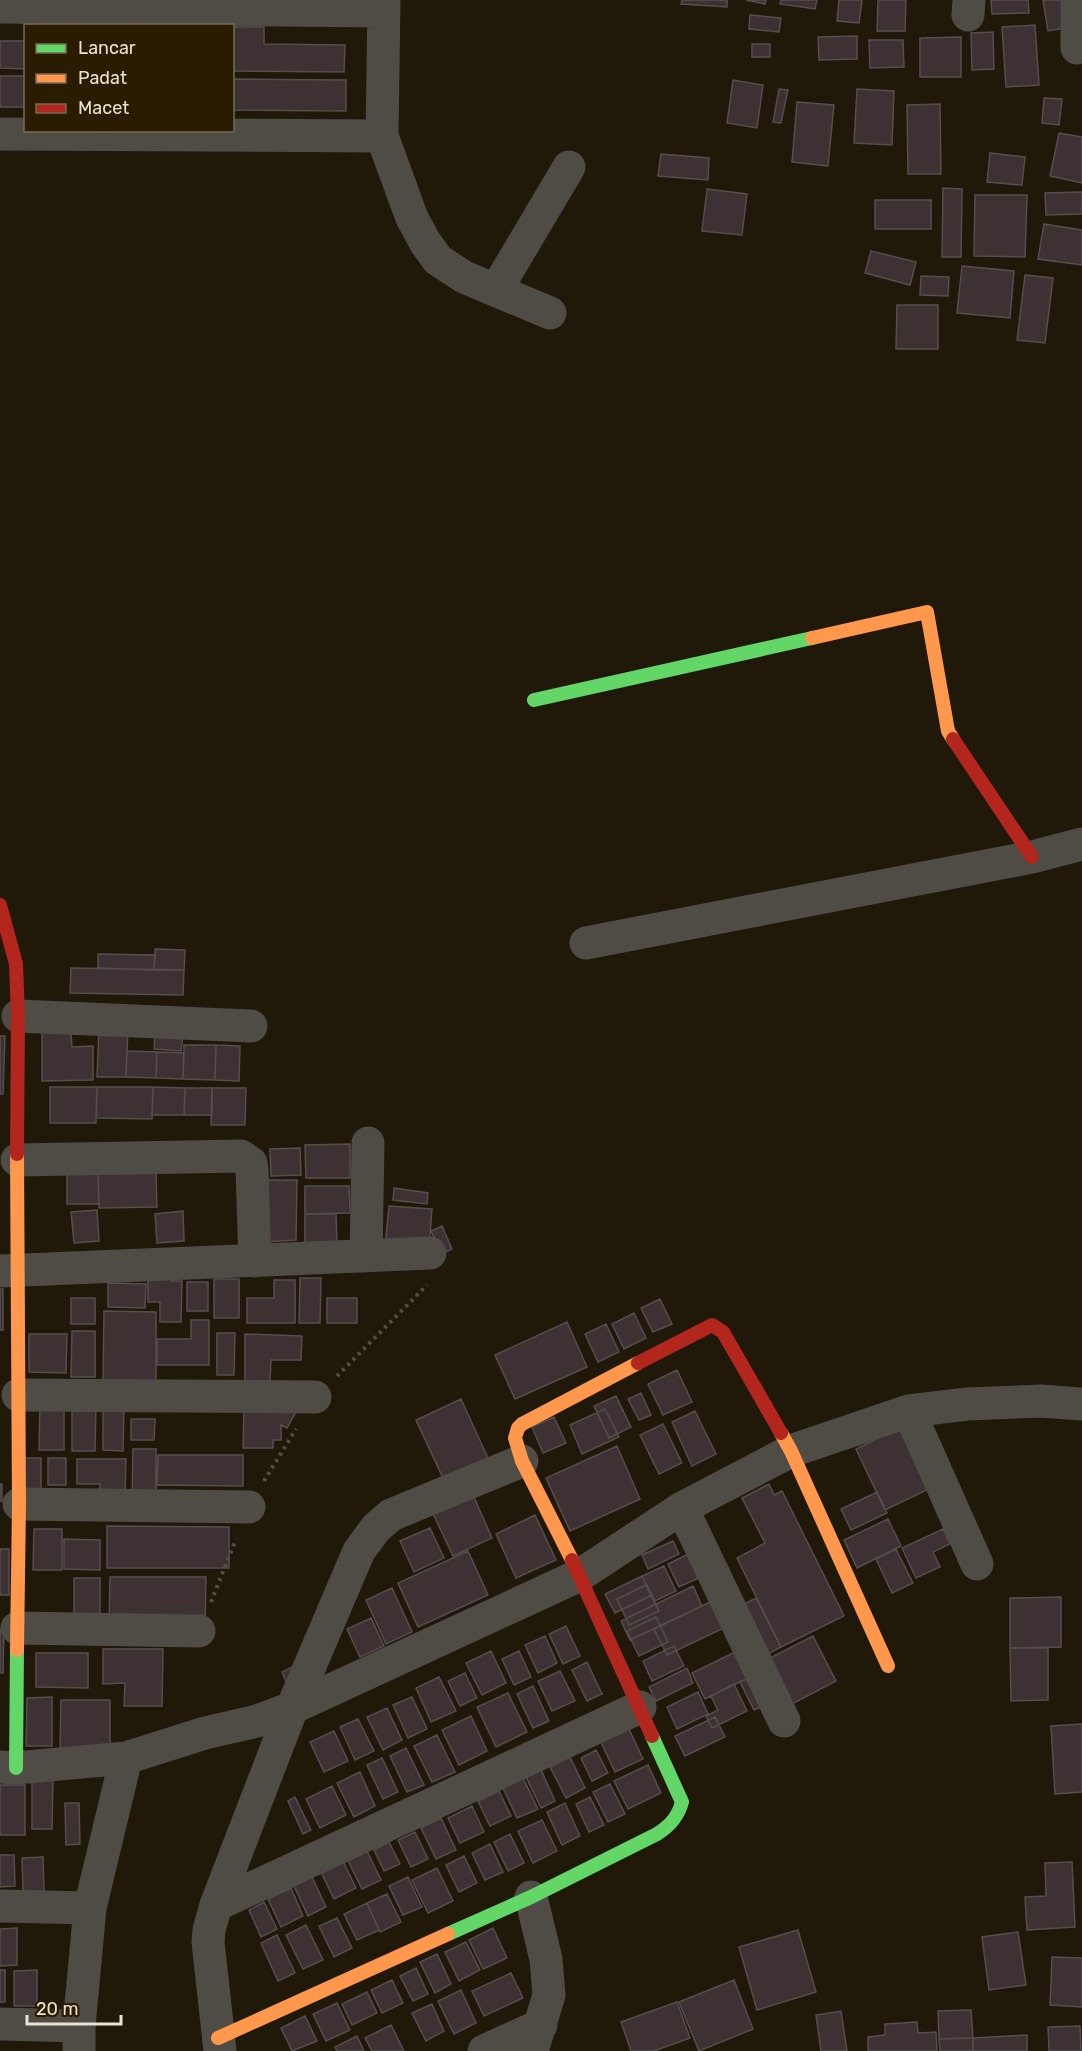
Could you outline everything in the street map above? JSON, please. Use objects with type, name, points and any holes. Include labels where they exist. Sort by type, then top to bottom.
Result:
[{"type":"street","points":[[1077,0],[1077,48]]},
{"type":"street","points":[[0,7],[384,5],[382,136],[412,218],[438,260],[464,277],[550,313]]},
{"type":"street","points":[[0,134],[382,136]]},
{"type":"street","points":[[496,290],[569,167]]},
{"type":"street","points":[[534,699],[927,612],[948,731],[1032,857]]},
{"type":"street","points":[[586,943],[1032,857],[1082,844]]},
{"type":"street","points":[[0,905],[16,964],[18,1016],[17,1160],[9,1271],[18,1395],[19,1504],[17,1628],[8,1768],[126,1758],[257,1721],[292,1708],[580,1575],[682,1508],[791,1451],[909,1411],[967,1404],[1041,1401],[1082,1404]]},
{"type":"street","points":[[18,1016],[250,1026]]},
{"type":"street","points":[[366,1256],[368,1143]]},
{"type":"street","points":[[17,1160],[241,1156],[251,1163],[252,1170],[255,1261]]},
{"type":"street","points":[[9,1271],[430,1252]]},
{"type":"street","points":[[522,1461],[392,1515],[376,1528],[359,1551],[292,1708],[216,1905],[208,1942],[219,2044],[531,1897],[657,1834],[669,1827],[675,1820],[682,1802],[580,1575],[522,1461],[515,1438],[522,1424],[703,1328],[712,1325],[723,1332],[791,1451],[888,1666]]},
{"type":"street","points":[[18,1395],[315,1397]]},
{"type":"street","points":[[909,1411],[977,1564]]},
{"type":"street","points":[[19,1504],[249,1507]]},
{"type":"street","points":[[682,1508],[784,1721]]},
{"type":"street","points":[[17,1628],[199,1631]]},
{"type":"street","points":[[216,1905],[640,1707]]},
{"type":"street","points":[[0,2024],[79,2038],[90,1908],[126,1758]]},
{"type":"street","points":[[484,2051],[536,2038],[549,1995],[546,1959],[531,1897]]},
{"type":"street","points":[[0,1906],[90,1908]]},
{"type":"building","points":[[682,0],[727,0],[727,7],[681,4]]},
{"type":"building","points":[[746,0],[766,0],[765,4]]},
{"type":"building","points":[[781,0],[817,0],[815,9],[780,4]]},
{"type":"building","points":[[839,0],[862,0],[859,23],[837,21]]},
{"type":"building","points":[[878,0],[906,0],[905,31],[877,31]]},
{"type":"building","points":[[991,0],[1028,0],[1029,13],[992,14]]},
{"type":"building","points":[[1043,0],[1068,0],[1072,27],[1048,31]]},
{"type":"building","points":[[750,15],[781,18],[779,32],[749,29]]},
{"type":"building","points":[[31,22],[67,22],[67,24],[31,24]]},
{"type":"building","points":[[1035,25],[1039,85],[1006,87],[1002,27]]},
{"type":"building","points":[[234,27],[264,27],[264,44],[345,45],[344,72],[234,71]]},
{"type":"building","points":[[993,32],[994,69],[972,70],[971,33]]},
{"type":"building","points":[[857,36],[857,59],[819,60],[818,37]]},
{"type":"building","points":[[961,37],[961,77],[920,77],[920,38]]},
{"type":"building","points":[[869,40],[903,40],[904,67],[870,68]]},
{"type":"building","points":[[0,41],[24,41],[24,69],[0,68]]},
{"type":"building","points":[[752,44],[770,44],[770,57],[752,57]]},
{"type":"building","points":[[0,76],[24,76],[24,107],[0,107]]},
{"type":"building","points":[[234,79],[346,80],[346,111],[234,110]]},
{"type":"building","points":[[733,80],[763,85],[757,128],[727,123]]},
{"type":"building","points":[[779,89],[788,90],[781,123],[773,122]]},
{"type":"building","points":[[857,89],[894,91],[892,145],[854,143]]},
{"type":"building","points":[[1044,98],[1062,99],[1059,125],[1042,123]]},
{"type":"building","points":[[797,102],[834,105],[828,166],[792,162]]},
{"type":"building","points":[[940,104],[941,174],[908,174],[907,105]]},
{"type":"building","points":[[1059,133],[1082,137],[1082,183],[1050,176]]},
{"type":"building","points":[[990,153],[1025,157],[1022,185],[987,182]]},
{"type":"building","points":[[661,154],[709,158],[708,180],[658,176]]},
{"type":"building","points":[[943,188],[962,189],[961,257],[942,257]]},
{"type":"building","points":[[707,189],[747,194],[742,235],[702,231]]},
{"type":"building","points":[[1082,192],[1082,214],[1046,215],[1045,193]]},
{"type":"building","points":[[975,195],[1027,195],[1025,257],[974,256]]},
{"type":"building","points":[[875,200],[931,200],[931,229],[875,229]]},
{"type":"building","points":[[1044,224],[1082,230],[1082,265],[1038,259]]},
{"type":"building","points":[[871,251],[916,262],[910,285],[865,273]]},
{"type":"building","points":[[962,266],[1014,271],[1010,318],[957,313]]},
{"type":"building","points":[[1025,275],[1053,278],[1045,343],[1017,340]]},
{"type":"building","points":[[921,276],[949,277],[948,296],[920,295]]},
{"type":"building","points":[[897,305],[938,305],[938,349],[896,349]]},
{"type":"building","points":[[155,949],[185,950],[184,970],[154,970]]},
{"type":"building","points":[[98,954],[155,955],[154,970],[98,968]]},
{"type":"building","points":[[71,968],[184,970],[183,995],[70,993]]},
{"type":"building","points":[[99,1028],[128,1029],[126,1077],[97,1077]]},
{"type":"building","points":[[42,1032],[71,1032],[72,1047],[93,1046],[93,1080],[42,1081]]},
{"type":"building","points":[[155,1032],[183,1034],[181,1051],[154,1049]]},
{"type":"building","points":[[0,1036],[5,1036],[3,1094],[0,1094]]},
{"type":"building","points":[[184,1045],[216,1045],[215,1080],[183,1079]]},
{"type":"building","points":[[216,1045],[240,1046],[239,1081],[215,1080]]},
{"type":"building","points":[[127,1051],[157,1052],[156,1078],[126,1077]]},
{"type":"building","points":[[157,1052],[184,1053],[183,1079],[156,1078]]},
{"type":"building","points":[[50,1087],[97,1087],[96,1123],[50,1123]]},
{"type":"building","points":[[97,1087],[153,1087],[152,1119],[96,1118]]},
{"type":"building","points":[[153,1087],[185,1088],[184,1115],[152,1115]]},
{"type":"building","points":[[185,1088],[212,1088],[212,1115],[184,1115]]},
{"type":"building","points":[[212,1088],[246,1088],[245,1125],[211,1125]]},
{"type":"building","points":[[350,1144],[350,1178],[306,1178],[305,1145]]},
{"type":"building","points":[[300,1148],[301,1175],[271,1176],[270,1149]]},
{"type":"building","points":[[156,1173],[157,1207],[99,1208],[98,1174]]},
{"type":"building","points":[[67,1174],[98,1174],[99,1204],[67,1204]]},
{"type":"building","points":[[267,1180],[297,1180],[296,1240],[264,1242]]},
{"type":"building","points":[[305,1186],[349,1186],[350,1213],[305,1214]]},
{"type":"building","points":[[394,1188],[428,1193],[427,1204],[393,1200]]},
{"type":"building","points":[[389,1206],[432,1209],[429,1250],[385,1247]]},
{"type":"building","points":[[97,1210],[99,1241],[74,1243],[71,1212]]},
{"type":"building","points":[[183,1211],[184,1241],[157,1243],[155,1214]]},
{"type":"building","points":[[305,1214],[336,1214],[337,1243],[305,1243]]},
{"type":"building","points":[[442,1226],[452,1249],[442,1254],[431,1231]]},
{"type":"building","points":[[300,1278],[321,1278],[320,1323],[299,1323]]},
{"type":"building","points":[[148,1279],[182,1281],[181,1322],[160,1322],[160,1302],[148,1302]]},
{"type":"building","points":[[214,1279],[239,1279],[239,1318],[214,1318]]},
{"type":"building","points":[[274,1280],[295,1280],[295,1323],[247,1323],[247,1298],[274,1298]]},
{"type":"building","points":[[187,1282],[208,1282],[208,1311],[187,1311]]},
{"type":"building","points":[[108,1283],[146,1284],[145,1308],[108,1307]]},
{"type":"building","points":[[0,1289],[3,1289],[3,1330],[0,1330]]},
{"type":"building","points":[[71,1298],[95,1298],[95,1324],[71,1324]]},
{"type":"building","points":[[327,1298],[357,1298],[357,1323],[327,1323]]},
{"type":"building","points":[[660,1299],[672,1324],[653,1332],[641,1308]]},
{"type":"building","points":[[104,1311],[156,1312],[156,1381],[103,1380]]},
{"type":"building","points":[[634,1313],[646,1338],[624,1349],[612,1324]]},
{"type":"building","points":[[191,1320],[209,1320],[209,1365],[157,1365],[157,1339],[191,1339]]},
{"type":"building","points":[[567,1322],[587,1367],[515,1399],[495,1355]]},
{"type":"building","points":[[606,1324],[619,1352],[598,1362],[585,1334]]},
{"type":"building","points":[[72,1331],[95,1331],[95,1377],[71,1377]]},
{"type":"building","points":[[217,1333],[235,1333],[234,1375],[217,1375]]},
{"type":"building","points":[[29,1334],[67,1334],[66,1373],[29,1372]]},
{"type":"building","points":[[245,1334],[302,1336],[301,1360],[271,1360],[270,1381],[245,1381]]},
{"type":"building","points":[[677,1370],[692,1402],[663,1415],[648,1384]]},
{"type":"building","points":[[641,1393],[651,1415],[639,1420],[628,1399]]},
{"type":"building","points":[[616,1396],[631,1427],[609,1438],[594,1406]]},
{"type":"building","points":[[461,1399],[488,1458],[443,1478],[416,1420]]},
{"type":"building","points":[[103,1401],[124,1402],[123,1451],[103,1450]]},
{"type":"building","points":[[72,1403],[96,1403],[95,1451],[72,1451]]},
{"type":"building","points":[[40,1404],[64,1404],[64,1450],[39,1450]]},
{"type":"building","points":[[300,1405],[287,1428],[281,1425],[281,1440],[273,1440],[273,1448],[243,1448],[244,1406]]},
{"type":"building","points":[[605,1409],[619,1437],[582,1454],[570,1425]]},
{"type":"building","points":[[695,1411],[716,1454],[692,1466],[672,1422]]},
{"type":"building","points":[[554,1417],[566,1443],[543,1453],[532,1427]]},
{"type":"building","points":[[131,1419],[155,1419],[154,1440],[131,1440]]},
{"type":"building","points":[[663,1424],[682,1463],[659,1474],[640,1435]]},
{"type":"building","points":[[903,1426],[933,1487],[885,1510],[856,1449]]},
{"type":"building","points":[[617,1446],[640,1499],[570,1531],[546,1478]]},
{"type":"building","points":[[133,1449],[156,1449],[156,1501],[132,1501]]},
{"type":"building","points":[[158,1455],[243,1455],[243,1486],[157,1485]]},
{"type":"building","points":[[25,1458],[41,1458],[41,1494],[24,1494]]},
{"type":"building","points":[[48,1458],[66,1458],[66,1485],[48,1485]]},
{"type":"building","points":[[77,1459],[126,1459],[125,1499],[99,1499],[100,1484],[77,1484]]},
{"type":"building","points":[[0,1484],[2,1484],[2,1501],[0,1501]]},
{"type":"building","points":[[769,1484],[774,1495],[782,1491],[844,1616],[781,1647],[737,1558],[765,1543],[742,1498]]},
{"type":"building","points":[[469,1486],[492,1538],[453,1556],[429,1505]]},
{"type":"building","points":[[877,1492],[887,1513],[851,1530],[841,1509]]},
{"type":"building","points":[[535,1515],[556,1560],[516,1578],[496,1534]]},
{"type":"building","points":[[888,1519],[901,1546],[857,1568],[844,1540]]},
{"type":"building","points":[[107,1526],[229,1527],[229,1568],[107,1568]]},
{"type":"building","points":[[430,1528],[444,1558],[414,1572],[400,1541]]},
{"type":"building","points":[[34,1529],[62,1529],[62,1570],[33,1570]]},
{"type":"building","points":[[943,1529],[950,1544],[933,1552],[940,1567],[916,1578],[902,1548]]},
{"type":"building","points":[[64,1539],[100,1540],[100,1570],[64,1569]]},
{"type":"building","points":[[673,1541],[679,1554],[648,1569],[642,1555]]},
{"type":"building","points":[[0,1549],[9,1549],[9,1595],[0,1595]]},
{"type":"building","points":[[896,1549],[913,1583],[892,1593],[876,1559]]},
{"type":"building","points":[[468,1551],[488,1595],[418,1627],[398,1583]]},
{"type":"building","points":[[690,1553],[701,1577],[679,1587],[668,1564]]},
{"type":"building","points":[[664,1566],[676,1591],[655,1601],[642,1576]]},
{"type":"building","points":[[642,1576],[652,1595],[615,1613],[605,1594]]},
{"type":"building","points":[[110,1577],[206,1577],[205,1626],[109,1625]]},
{"type":"building","points":[[74,1578],[100,1578],[100,1627],[74,1627]]},
{"type":"building","points":[[646,1585],[659,1611],[629,1625],[617,1599]]},
{"type":"building","points":[[693,1586],[702,1606],[630,1640],[621,1621]]},
{"type":"building","points":[[392,1588],[412,1632],[386,1644],[366,1600]]},
{"type":"building","points":[[1061,1597],[1061,1647],[1010,1648],[1010,1598]]},
{"type":"building","points":[[756,1598],[781,1647],[764,1656],[740,1606]]},
{"type":"building","points":[[712,1601],[724,1628],[667,1655],[654,1629]]},
{"type":"building","points":[[656,1617],[668,1642],[639,1656],[627,1631]]},
{"type":"building","points":[[371,1618],[384,1646],[360,1657],[347,1629]]},
{"type":"building","points":[[566,1626],[580,1656],[563,1664],[549,1634]]},
{"type":"building","points":[[0,1629],[4,1629],[3,1673],[0,1673]]},
{"type":"building","points":[[545,1636],[557,1663],[538,1673],[525,1645]]},
{"type":"building","points":[[813,1636],[836,1681],[792,1704],[768,1659]]},
{"type":"building","points":[[674,1646],[684,1666],[652,1681],[643,1661]]},
{"type":"building","points":[[1010,1648],[1048,1648],[1048,1700],[1011,1701]]},
{"type":"building","points":[[103,1649],[163,1649],[162,1706],[124,1706],[125,1683],[103,1684]]},
{"type":"building","points":[[739,1650],[752,1676],[705,1699],[692,1673]]},
{"type":"building","points":[[491,1651],[506,1683],[482,1695],[466,1663]]},
{"type":"building","points":[[519,1651],[531,1677],[514,1685],[502,1659]]},
{"type":"building","points":[[36,1653],[88,1653],[88,1688],[36,1687]]},
{"type":"building","points":[[587,1662],[602,1694],[587,1701],[572,1670]]},
{"type":"building","points":[[296,1665],[288,1686],[282,1672]]},
{"type":"building","points":[[687,1668],[693,1683],[656,1701],[649,1687]]},
{"type":"building","points":[[560,1671],[575,1701],[552,1711],[538,1681]]},
{"type":"building","points":[[465,1673],[477,1698],[460,1706],[448,1681]]},
{"type":"building","points":[[752,1676],[766,1705],[754,1710],[740,1682]]},
{"type":"building","points":[[439,1677],[456,1711],[431,1722],[416,1688]]},
{"type":"building","points":[[734,1684],[747,1711],[712,1728],[706,1716],[718,1710],[711,1696]]},
{"type":"building","points":[[533,1686],[549,1721],[533,1728],[517,1694]]},
{"type":"building","points":[[698,1692],[708,1714],[677,1729],[667,1707]]},
{"type":"building","points":[[508,1693],[527,1732],[496,1747],[477,1707]]},
{"type":"building","points":[[52,1697],[52,1746],[26,1746],[27,1698]]},
{"type":"building","points":[[412,1697],[427,1729],[408,1738],[393,1705]]},
{"type":"building","points":[[61,1700],[110,1700],[110,1748],[60,1748]]},
{"type":"building","points":[[387,1708],[402,1740],[383,1750],[367,1717]]},
{"type":"building","points":[[471,1716],[487,1751],[459,1765],[442,1730]]},
{"type":"building","points":[[715,1717],[725,1737],[685,1756],[675,1736]]},
{"type":"building","points":[[358,1719],[374,1751],[355,1760],[340,1727]]},
{"type":"building","points":[[1082,1724],[1082,1792],[1055,1794],[1051,1726]]},
{"type":"building","points":[[628,1727],[643,1759],[615,1772],[600,1740]]},
{"type":"building","points":[[334,1731],[348,1761],[324,1772],[310,1742]]},
{"type":"building","points":[[437,1735],[455,1772],[432,1782],[414,1746]]},
{"type":"building","points":[[406,1748],[424,1785],[407,1792],[390,1756]]},
{"type":"building","points":[[596,1750],[608,1773],[592,1781],[581,1758]]},
{"type":"building","points":[[570,1757],[585,1788],[566,1798],[550,1767]]},
{"type":"building","points":[[382,1758],[398,1792],[383,1799],[367,1765]]},
{"type":"building","points":[[648,1765],[661,1793],[628,1809],[614,1781]]},
{"type":"building","points":[[541,1770],[555,1801],[541,1808],[526,1777]]},
{"type":"building","points":[[360,1772],[375,1806],[354,1817],[337,1783]]},
{"type":"building","points":[[522,1776],[538,1809],[517,1818],[502,1786]]},
{"type":"building","points":[[32,1780],[53,1780],[52,1829],[32,1829]]},
{"type":"building","points":[[610,1784],[625,1814],[608,1822],[593,1792]]},
{"type":"building","points":[[0,1785],[25,1785],[25,1835],[0,1835]]},
{"type":"building","points":[[332,1786],[346,1815],[320,1828],[306,1799]]},
{"type":"building","points":[[499,1791],[511,1816],[490,1826],[478,1801]]},
{"type":"building","points":[[295,1797],[311,1830],[303,1834],[288,1801]]},
{"type":"building","points":[[590,1797],[604,1825],[589,1832],[576,1804]]},
{"type":"building","points":[[65,1803],[79,1803],[80,1844],[66,1845]]},
{"type":"building","points":[[565,1803],[580,1836],[562,1845],[547,1812]]},
{"type":"building","points":[[472,1806],[484,1832],[460,1843],[448,1818]]},
{"type":"building","points":[[441,1818],[456,1850],[436,1859],[421,1828]]},
{"type":"building","points":[[542,1820],[557,1851],[533,1863],[518,1831]]},
{"type":"building","points":[[415,1832],[428,1859],[411,1867],[398,1840]]},
{"type":"building","points":[[510,1834],[524,1863],[508,1871],[494,1842]]},
{"type":"building","points":[[389,1842],[400,1864],[384,1871],[374,1850]]},
{"type":"building","points":[[490,1844],[503,1872],[485,1880],[472,1853]]},
{"type":"building","points":[[367,1851],[381,1880],[362,1889],[348,1861]]},
{"type":"building","points":[[0,1855],[14,1855],[15,1886],[0,1887]]},
{"type":"building","points":[[464,1856],[477,1883],[459,1892],[446,1865]]},
{"type":"building","points":[[43,1857],[44,1891],[23,1892],[22,1858]]},
{"type":"building","points":[[343,1861],[356,1888],[334,1899],[321,1872]]},
{"type":"building","points":[[1072,1862],[1075,1927],[1027,1930],[1025,1897],[1046,1896],[1045,1863]]},
{"type":"building","points":[[437,1868],[453,1901],[428,1913],[412,1880]]},
{"type":"building","points":[[312,1877],[326,1907],[308,1916],[294,1886]]},
{"type":"building","points":[[408,1877],[422,1907],[403,1915],[389,1886]]},
{"type":"building","points":[[291,1888],[303,1916],[281,1927],[268,1899]]},
{"type":"building","points":[[387,1894],[401,1922],[380,1932],[367,1903]]},
{"type":"building","points":[[264,1902],[277,1929],[261,1937],[249,1910]]},
{"type":"building","points":[[367,1903],[379,1930],[357,1940],[344,1914]]},
{"type":"building","points":[[337,1918],[352,1948],[334,1957],[319,1926]]},
{"type":"building","points":[[306,1925],[323,1960],[303,1969],[286,1935]]},
{"type":"building","points":[[17,1928],[17,1965],[0,1966],[0,1929]]},
{"type":"building","points":[[493,1928],[507,1958],[483,1969],[469,1940]]},
{"type":"building","points":[[798,1930],[816,1992],[757,2010],[739,1947]]},
{"type":"building","points":[[1018,1932],[1026,1985],[989,1990],[982,1937]]},
{"type":"building","points":[[277,1935],[295,1973],[278,1981],[261,1943]]},
{"type":"building","points":[[466,1942],[480,1970],[459,1981],[445,1952]]},
{"type":"building","points":[[437,1954],[451,1984],[435,1993],[420,1962]]},
{"type":"building","points":[[1052,1957],[1082,1958],[1082,2007],[1050,2005]]},
{"type":"building","points":[[416,1968],[428,1994],[413,2001],[400,1976]]},
{"type":"building","points":[[0,1970],[5,1970],[5,2002],[0,2002]]},
{"type":"building","points":[[37,1970],[37,2006],[14,2006],[14,1971]]},
{"type":"building","points":[[511,1973],[523,1998],[484,2016],[472,1991]]},
{"type":"building","points":[[392,1980],[403,2003],[382,2013],[371,1990]]},
{"type":"building","points":[[734,1980],[753,2029],[699,2051],[679,2002]]},
{"type":"building","points":[[461,1990],[476,2023],[454,2034],[438,2001]]},
{"type":"building","points":[[367,1992],[377,2013],[352,2025],[342,2004]]},
{"type":"building","points":[[677,2002],[690,2038],[654,2051],[631,2051],[621,2022]]},
{"type":"building","points":[[337,2003],[350,2030],[326,2041],[313,2014]]},
{"type":"building","points":[[432,2004],[444,2031],[426,2041],[412,2013]]},
{"type":"building","points":[[971,2010],[973,2038],[939,2039],[938,2011]]},
{"type":"building","points":[[841,2011],[847,2051],[821,2051],[816,2015]]},
{"type":"building","points":[[305,2016],[317,2041],[292,2051],[281,2028]]},
{"type":"building","points":[[917,2022],[918,2033],[936,2032],[937,2051],[868,2051],[868,2037],[885,2035],[885,2024]]},
{"type":"building","points":[[391,2025],[404,2051],[372,2051],[365,2038]]},
{"type":"building","points":[[1080,2026],[1081,2051],[1049,2051],[1048,2027]]},
{"type":"building","points":[[1027,2035],[1027,2051],[973,2051],[973,2038]]},
{"type":"building","points":[[357,2036],[364,2051],[337,2051],[335,2047]]},
{"type":"building","points":[[973,2038],[973,2051],[940,2051],[939,2039]]},
{"type":"traffic: fast","points":[[534,700],[812,638]]},
{"type":"traffic: fast","points":[[16,1768],[17,1650]]},
{"type":"traffic: fast","points":[[448,1934],[531,1897],[657,1834],[670,1824],[676,1817],[682,1802],[652,1736]]},
{"type":"traffic: slow","points":[[812,638],[927,612],[948,731],[953,739]]},
{"type":"traffic: slow","points":[[17,1154],[19,1504],[17,1650]]},
{"type":"traffic: slow","points":[[572,1560],[522,1461],[515,1438],[518,1428],[638,1363]]},
{"type":"traffic: slow","points":[[781,1433],[888,1666]]},
{"type":"traffic: slow","points":[[218,2038],[448,1934]]},
{"type":"traffic: jam","points":[[953,739],[1032,857]]},
{"type":"traffic: jam","points":[[0,905],[16,964],[17,1154]]},
{"type":"traffic: jam","points":[[638,1363],[712,1325],[723,1332],[781,1433]]},
{"type":"traffic: jam","points":[[572,1560],[652,1736]]}]
